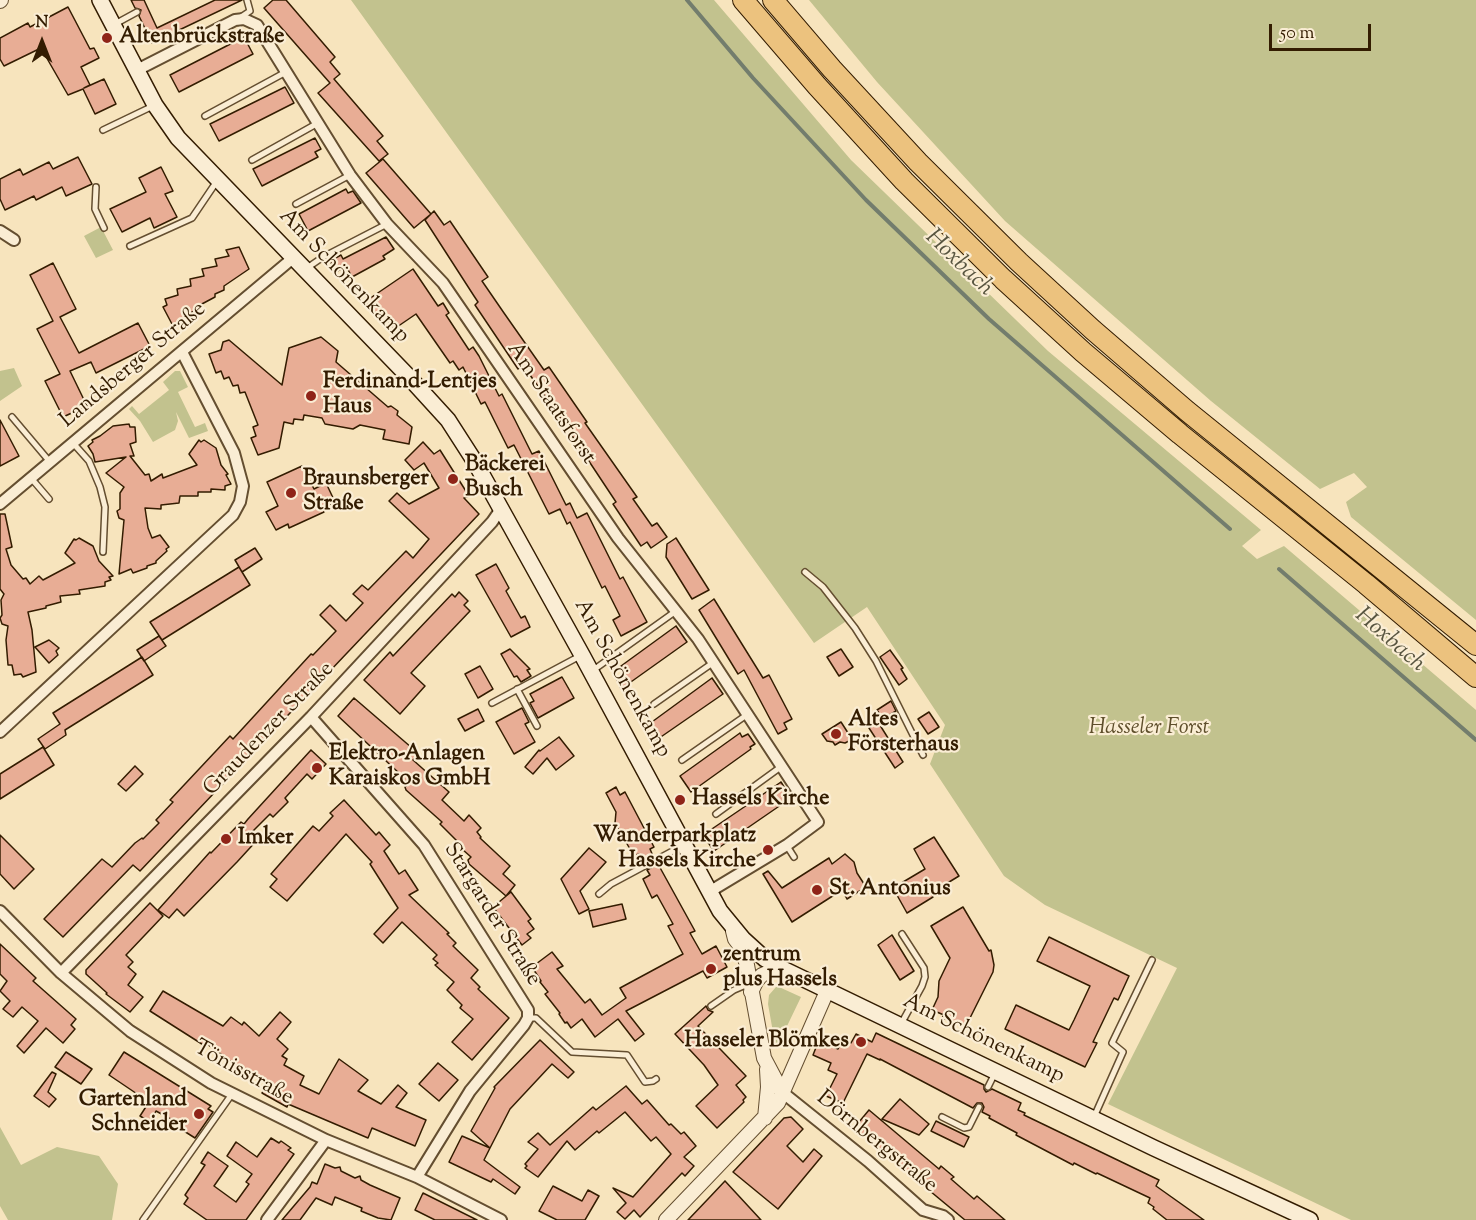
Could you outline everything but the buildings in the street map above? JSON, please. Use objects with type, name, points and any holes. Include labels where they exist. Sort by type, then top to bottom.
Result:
[{"type":"highway","points":[[743,0],[817,86],[904,181],[1003,279],[1083,352],[1180,434],[1476,676]]},
{"type":"highway","points":[[773,0],[832,69],[918,162],[1085,323],[1187,411],[1476,645]]},
{"type":"main road","name":"Am Schönenkamp","points":[[100,0],[155,105],[178,138],[448,420],[475,462],[591,671],[709,892],[733,929],[758,954],[783,969],[1301,1218]]},
{"type":"street","name":"Am Staatsforst","points":[[235,20],[244,19],[257,25],[350,175],[387,224],[443,282],[618,538],[714,662],[818,822],[787,845]]},
{"type":"street","points":[[137,70],[235,20]]},
{"type":"street","points":[[0,231],[14,240]]},
{"type":"street","name":"Landsberger Straße","points":[[0,504],[293,258]]},
{"type":"street","points":[[0,732],[233,515],[240,502],[243,486],[234,453],[182,352]]},
{"type":"street","name":"Graudenzer Straße","points":[[61,973],[311,717],[488,527],[501,509]]},
{"type":"street","name":"Stargarder Straße","points":[[311,717],[424,845],[528,1010],[528,1018],[524,1025],[470,1091],[417,1177]]},
{"type":"street","points":[[709,892],[787,845]]},
{"type":"street","name":"Tönisstraße","points":[[0,912],[61,973],[130,1030],[232,1094],[326,1140],[417,1177],[501,1220]]},
{"type":"street","points":[[733,929],[735,939],[745,958],[767,1066],[765,1118]]},
{"type":"street","points":[[750,988],[762,975],[783,969]]},
{"type":"street","points":[[666,1220],[778,1103],[802,1039],[827,991]]},
{"type":"street","points":[[767,1066],[791,1071]]},
{"type":"street","points":[[767,1066],[782,1092]]},
{"type":"street","name":"Dörnbergstraße","points":[[782,1092],[868,1161],[923,1210],[943,1216],[948,1220]]},
{"type":"street","points":[[267,1220],[326,1140]]},
{"type":"lane","points":[[235,20],[250,11],[247,0]]},
{"type":"lane","points":[[113,25],[137,12]]},
{"type":"lane","points":[[205,116],[285,72]]},
{"type":"lane","points":[[104,130],[155,105]]},
{"type":"lane","points":[[252,160],[318,123]]},
{"type":"lane","points":[[296,204],[350,175]]},
{"type":"lane","points":[[130,246],[192,218],[218,179]]},
{"type":"lane","points":[[96,187],[95,209],[104,228]]},
{"type":"lane","points":[[304,270],[323,257],[387,224]]},
{"type":"lane","points":[[12,417],[50,462]]},
{"type":"lane","points":[[73,443],[89,461],[100,487],[106,515],[103,552]]},
{"type":"lane","points":[[31,478],[50,499]]},
{"type":"lane","points":[[805,572],[823,586],[876,661],[924,755]]},
{"type":"lane","points":[[591,671],[676,611]]},
{"type":"lane","points":[[492,703],[582,655]]},
{"type":"lane","points":[[654,704],[714,662]]},
{"type":"lane","points":[[517,689],[537,726]]},
{"type":"lane","points":[[682,760],[748,714]]},
{"type":"lane","points":[[716,814],[782,766]]},
{"type":"lane","points":[[599,894],[611,884],[684,845]]},
{"type":"lane","points":[[787,845],[794,857]]},
{"type":"lane","points":[[900,1025],[925,977],[924,968],[902,934]]},
{"type":"lane","points":[[1094,1119],[1123,1052],[1112,1043],[1152,960]]},
{"type":"lane","points":[[711,1006],[734,990],[750,988]]},
{"type":"lane","points":[[528,1018],[536,1018],[572,1052],[627,1055],[645,1082],[656,1079]]},
{"type":"lane","points":[[988,1087],[996,1071]]},
{"type":"lane","points":[[143,1220],[232,1094]]},
{"type":"lane","points":[[942,1117],[964,1128],[969,1127],[979,1107]]},
{"type":"green space","name":"Hasseler Forst","points":[[351,0],[714,0],[851,160],[1048,351],[1261,530],[1242,546],[1257,559],[1284,546],[1476,710],[1476,1220],[1351,1220],[1108,1104],[1177,968],[1045,905],[1004,876],[930,764],[945,725],[867,607],[814,643]]},
{"type":"green space","points":[[809,0],[1476,0],[1476,620],[1351,517],[1346,502],[1367,487],[1354,473],[1320,489],[1211,401],[1005,221],[877,82]]},
{"type":"green space","points":[[101,227],[113,250],[96,258],[84,236]]},
{"type":"green space","points":[[14,368],[22,386],[0,401],[0,371]]},
{"type":"green space","points":[[175,371],[180,371],[188,387],[178,392],[195,427],[205,423],[208,431],[189,438],[176,412],[178,421],[175,430],[153,442],[140,421],[129,409],[132,406],[139,414],[169,390],[163,382]]},
{"type":"green space","points":[[776,987],[801,997],[776,1049],[768,1004],[769,995]]},
{"type":"green space","points":[[0,1127],[21,1165],[57,1147],[99,1156],[118,1184],[112,1220],[8,1220],[0,1206]]},
{"type":"waterway","name":"Hoxbach","points":[[687,0],[753,78],[866,200],[989,319],[1230,529]]},
{"type":"waterway","name":"Hoxbach","points":[[1279,569],[1476,740]]},
{"type":"place","name":"Altenbrückstraße","points":[[107,38]]},
{"type":"place","name":"Ferdinand-Lentjes Haus","points":[[311,396]]},
{"type":"place","name":"Bäckerei Busch","points":[[453,479]]},
{"type":"place","name":"Braunsberger Straße","points":[[291,493]]},
{"type":"place","name":"Altes Försterhaus","points":[[836,734]]},
{"type":"place","name":"Elektro-Anlagen Karaiskos GmbH","points":[[317,768]]},
{"type":"place","name":"Hassels Kirche","points":[[680,800]]},
{"type":"place","name":"Imker","points":[[226,839]]},
{"type":"place","name":"Wanderparkplatz Hassels Kirche","points":[[768,850]]},
{"type":"place","name":"St. Antonius","points":[[817,890]]},
{"type":"place","name":"zentrum plus Hassels","points":[[711,969]]},
{"type":"place","name":"Hasseler Blömkes","points":[[861,1042]]},
{"type":"place","name":"Gartenland Schneider","points":[[199,1114]]}]
